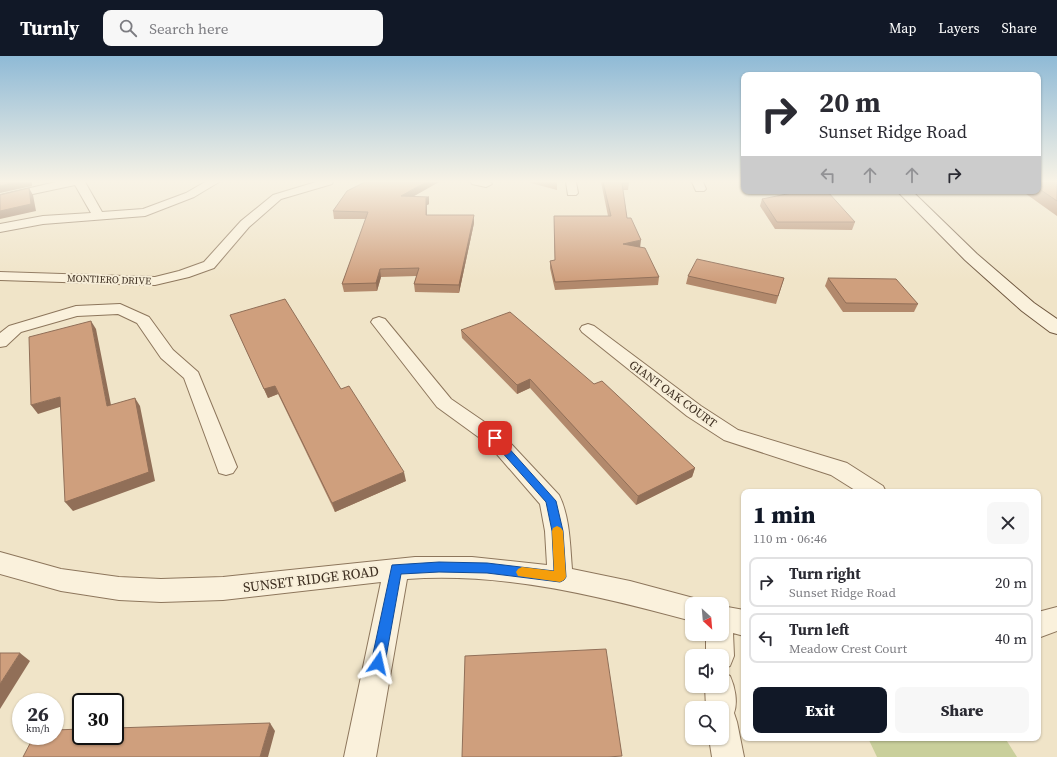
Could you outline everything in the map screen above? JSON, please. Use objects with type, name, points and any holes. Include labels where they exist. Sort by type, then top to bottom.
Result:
[{"type":"street","points":[[0,228],[43,220],[114,215]]},
{"type":"street","name":"MONTIERO DRIVE","points":[[0,276],[155,281],[184,274],[208,265],[245,224],[256,215]]},
{"type":"street","points":[[929,215],[971,257],[1028,307],[1057,328]]},
{"type":"street","points":[[0,342],[15,329],[76,311],[120,309],[143,320],[167,354],[192,376],[226,467]]},
{"type":"street","points":[[379,322],[444,403],[495,438],[551,501],[557,531],[560,577]]},
{"type":"street","name":"GIANT OAK COURT","points":[[588,329],[694,411],[731,435],[839,469],[870,489]]},
{"type":"street","name":"SUNSET RIDGE ROAD","points":[[0,563],[45,577],[111,588],[184,591],[242,587],[396,569],[439,567],[487,568],[560,577],[621,590],[685,608]]},
{"type":"street","points":[[360,757],[396,569]]},
{"type":"street","points":[[1041,624],[1057,619]]},
{"type":"street","points":[[729,620],[741,622]]},
{"type":"street","points":[[726,745],[728,757]]},
{"type":"green space","points":[[869,741],[1007,741],[1017,757],[877,757]]},
{"type":"building","points":[[367,215],[474,215],[459,285],[414,284],[419,268],[380,269],[376,283],[342,284]]},
{"type":"building","points":[[611,215],[627,215],[627,218],[631,218],[641,240],[623,244],[645,248],[659,277],[555,282],[550,261],[555,260],[554,216],[611,216]]},
{"type":"building","points":[[772,215],[848,215],[855,222],[777,222]]},
{"type":"building","points":[[697,259],[784,278],[778,296],[688,276]]},
{"type":"building","points":[[828,278],[896,279],[918,304],[846,303]]},
{"type":"building","points":[[285,299],[341,389],[349,386],[404,472],[332,503],[275,386],[264,389],[230,315]]},
{"type":"building","points":[[510,312],[594,384],[602,381],[695,468],[638,496],[530,379],[517,385],[461,330]]},
{"type":"building","points":[[91,321],[107,406],[135,398],[149,472],[65,502],[60,397],[31,405],[29,337]]},
{"type":"building","points":[[606,649],[622,756],[462,757],[465,656]]},
{"type":"building","points":[[0,653],[20,653],[0,684]]},
{"type":"building","points":[[270,723],[260,757],[23,757],[29,745],[64,745],[64,730],[72,729],[72,745],[124,745],[124,728]]},
{"type":"slow traffic","points":[[522,572],[560,577],[557,531]]},
{"type":"route","points":[[378,663],[396,569],[439,567],[487,568],[560,577],[557,531],[551,501],[495,438]]}]
